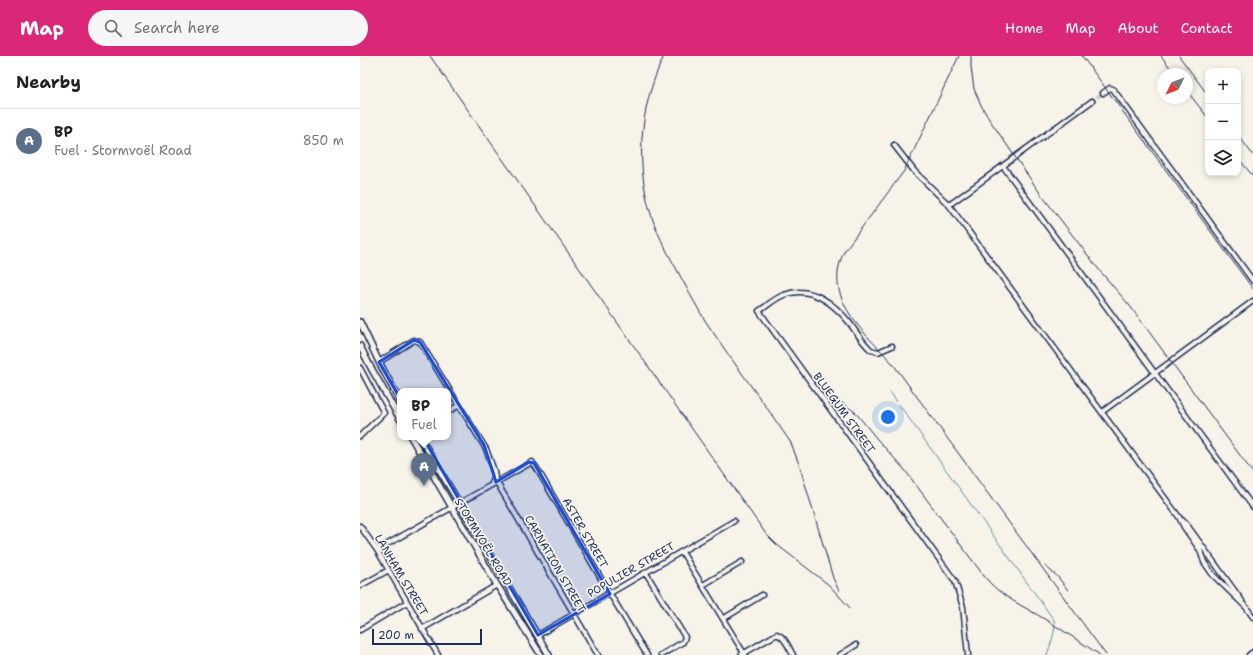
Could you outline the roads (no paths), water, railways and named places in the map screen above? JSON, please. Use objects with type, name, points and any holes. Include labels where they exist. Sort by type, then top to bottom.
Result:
[{"type":"main road","points":[[360,322],[378,362],[397,396]]},
{"type":"main road","points":[[360,346],[397,414]]},
{"type":"main road","name":"STORMVOËL ROAD","points":[[412,440],[497,585],[541,655]]},
{"type":"main road","name":"STORMVOËL ROAD","points":[[422,440],[549,655]]},
{"type":"street","points":[[1103,93],[1110,88],[1113,89],[1253,281]]},
{"type":"street","points":[[949,205],[1092,101]]},
{"type":"street","points":[[894,145],[914,172],[949,205],[1179,517],[1200,550],[1204,562],[1213,575],[1247,608]]},
{"type":"street","points":[[1003,166],[1253,507]]},
{"type":"street","name":"BLUEGUM STREET","points":[[892,346],[880,352],[873,351],[837,309],[825,299],[813,294],[802,292],[784,295],[759,311],[952,577],[963,607],[968,655]]},
{"type":"street","points":[[1102,412],[1253,301]]},
{"type":"street","points":[[378,362],[414,340],[417,340],[422,344],[448,388]]},
{"type":"street","points":[[360,368],[384,413],[383,416],[360,436]]},
{"type":"street","points":[[377,550],[494,483],[494,471],[486,449],[451,393]]},
{"type":"street","points":[[451,410],[459,406]]},
{"type":"street","name":"ASTER STREET","points":[[494,483],[532,462],[648,655]]},
{"type":"street","name":"CARNATION STREET","points":[[494,483],[598,655]]},
{"type":"street","name":"POPULIER STREET","points":[[538,635],[734,521]]},
{"type":"street","name":"LANHAM STREET","points":[[360,526],[377,550],[438,655]]},
{"type":"street","points":[[1185,526],[1253,617]]},
{"type":"street","points":[[682,552],[743,654],[777,634],[784,639],[793,655]]},
{"type":"street","points":[[703,585],[742,562]]},
{"type":"street","points":[[360,586],[388,570]]},
{"type":"street","points":[[646,573],[685,637],[683,642],[661,655]]},
{"type":"street","points":[[422,629],[497,585]]},
{"type":"street","points":[[723,619],[762,595]]},
{"type":"street","points":[[360,630],[407,602]]},
{"type":"street","points":[[840,655],[856,645]]},
{"type":"street","points":[[1249,655],[1253,652]]},
{"type":"waterway","points":[[890,392],[1054,620],[1054,632],[1047,655]]},
{"type":"tunnel","points":[[1092,101],[1103,93]]},
{"type":"railway","points":[[430,56],[766,534],[776,544],[829,585],[850,608]]},
{"type":"railway","points":[[664,56],[655,77],[644,119],[642,162],[648,205],[662,241],[706,322],[791,443],[800,467],[833,578],[839,591]]},
{"type":"railway","points":[[959,56],[904,171],[845,250],[839,267],[838,284],[842,299],[849,313],[859,327],[893,364],[1106,655]]},
{"type":"railway","points":[[971,56],[974,89],[989,119],[1040,193],[1100,271],[1130,306],[1253,473]]},
{"type":"railway","points":[[1082,56],[1253,289]]},
{"type":"railway","points":[[1161,56],[1170,68]]},
{"type":"railway","points":[[1179,56],[1205,91]]},
{"type":"railway","points":[[1193,99],[1205,114]]},
{"type":"railway","points":[[1241,139],[1253,155]]},
{"type":"railway","points":[[1241,162],[1253,176]]},
{"type":"railway","points":[[834,397],[855,412],[904,469],[984,576],[997,590],[1100,655]]},
{"type":"railway","points":[[1045,566],[1057,576],[1068,590]]},
{"type":"place","name":"BP","points":[[424,486]]}]
